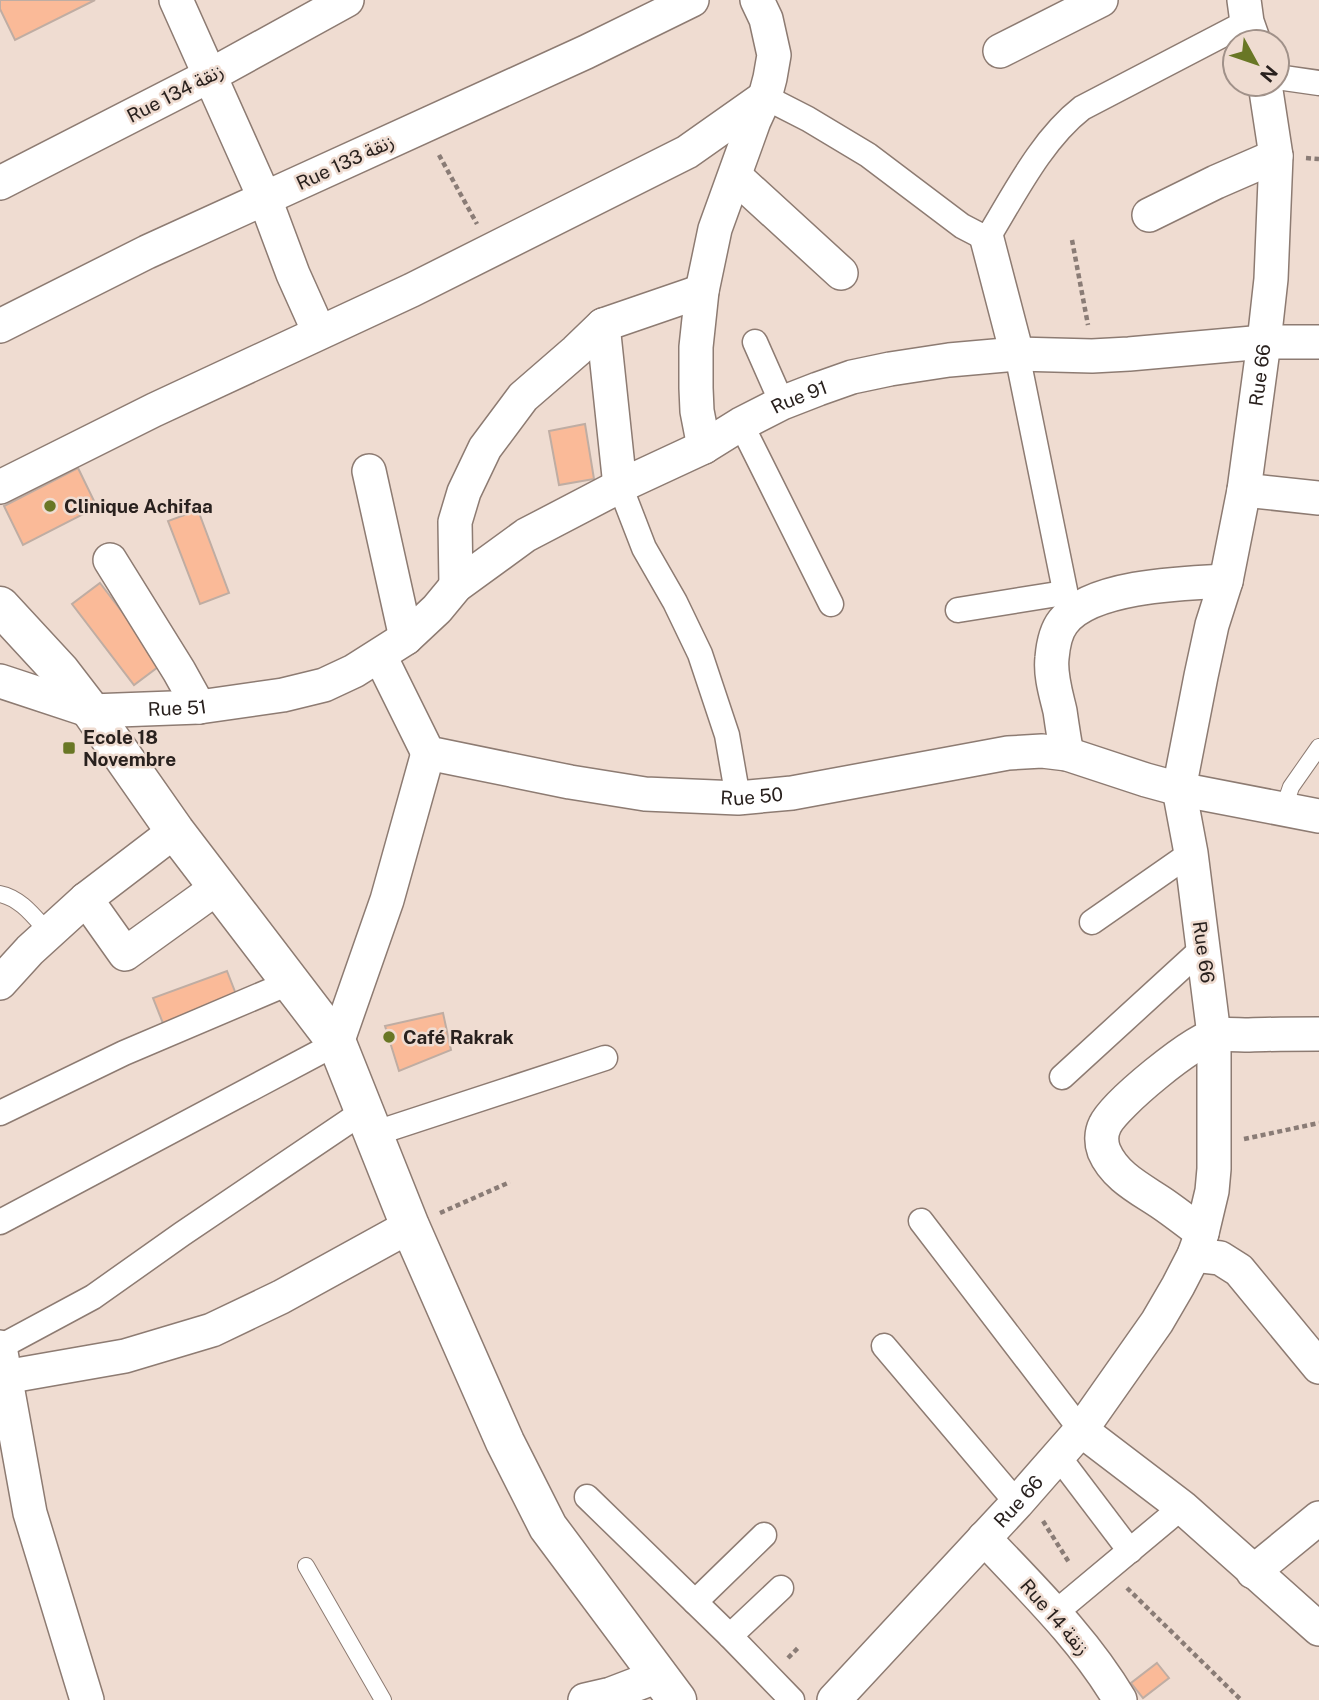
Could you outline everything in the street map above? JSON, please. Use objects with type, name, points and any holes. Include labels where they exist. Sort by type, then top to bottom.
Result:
[{"type":"street","points":[[176,0],[265,199],[293,274],[319,332]]},
{"type":"street","name":"Rue 134 زنقة","points":[[0,183],[209,76],[348,0]]},
{"type":"street","name":"Rue 133 زنقة","points":[[0,326],[147,252],[586,52],[692,0]]},
{"type":"street","points":[[704,447],[696,388],[696,347],[702,291],[715,229],[765,97],[774,55],[766,19],[757,0]]},
{"type":"street","points":[[1000,51],[1101,0]]},
{"type":"street","points":[[1067,754],[1051,660],[1055,638],[1067,604],[1017,355],[987,239],[1033,164],[1066,120],[1082,107],[1248,21]]},
{"type":"street","points":[[1291,79],[1319,83]]},
{"type":"street","points":[[765,97],[868,155],[962,226],[987,239]]},
{"type":"street","points":[[0,487],[153,410],[412,290],[687,152],[765,97]]},
{"type":"street","name":"Rue 66","points":[[834,1700],[1081,1430],[1157,1322],[1198,1244],[1212,1191],[1214,1035],[1191,853],[1179,789],[1212,625],[1226,581],[1244,489],[1264,342],[1271,279],[1276,156],[1267,98]]},
{"type":"street","points":[[1149,215],[1276,156]]},
{"type":"street","points":[[735,176],[841,273]]},
{"type":"street","points":[[456,586],[455,522],[464,492],[485,448],[523,397],[603,325],[702,291]]},
{"type":"street","points":[[603,325],[620,486],[644,548],[700,654],[727,735],[738,799]]},
{"type":"street","points":[[755,342],[782,403]]},
{"type":"street","name":"Rue 91","points":[[380,655],[436,609],[456,586],[526,536],[620,486],[704,447],[782,403],[852,377],[949,360],[1017,355],[1092,356],[1264,342],[1319,342]]},
{"type":"street","points":[[741,424],[831,604]]},
{"type":"street","points":[[0,1222],[337,1043],[387,900],[428,753],[380,655],[369,471]]},
{"type":"street","points":[[1244,489],[1319,498]]},
{"type":"street","points":[[110,560],[199,706]]},
{"type":"street","points":[[957,610],[1067,604],[1083,606],[1140,588],[1226,581]]},
{"type":"street","points":[[0,606],[61,672],[175,831],[337,1043],[410,1226],[505,1442],[548,1527],[668,1688]]},
{"type":"street","name":"Rue 51","points":[[0,681],[91,711],[199,706],[283,695],[324,685],[380,655]]},
{"type":"street","name":"Rue 50","points":[[428,753],[570,782],[645,794],[738,799],[792,793],[1008,753],[1042,751],[1067,754],[1179,789],[1319,816]]},
{"type":"street","points":[[0,983],[30,950],[86,899],[175,831]]},
{"type":"street","points":[[1092,922],[1191,853]]},
{"type":"street","points":[[86,899],[125,954],[218,887]]},
{"type":"street","points":[[1062,1077],[1203,948]]},
{"type":"street","points":[[0,1113],[124,1053],[290,982]]},
{"type":"street","points":[[1319,1034],[1214,1035],[1155,1074],[1115,1111],[1101,1135],[1104,1150],[1116,1170],[1175,1212],[1198,1244],[1239,1270],[1319,1367]]},
{"type":"street","points":[[2,1357],[182,1234],[369,1122],[605,1058]]},
{"type":"street","points":[[921,1222],[1081,1430],[1182,1507],[1319,1629]]},
{"type":"street","points":[[2,1357],[125,1356],[212,1330],[281,1297],[410,1226]]},
{"type":"street","points":[[884,1346],[1021,1498]]},
{"type":"street","points":[[2,1357],[30,1513],[87,1700]]},
{"type":"street","points":[[1058,1455],[1130,1551]]},
{"type":"street","points":[[587,1497],[792,1700]]},
{"type":"street","points":[[1055,1613],[1182,1507]]},
{"type":"street","points":[[1253,1572],[1319,1518]]},
{"type":"street","points":[[695,1602],[764,1535]]},
{"type":"street","name":"Rue 14 زنقة","points":[[984,1538],[1055,1613],[1120,1700]]},
{"type":"street","points":[[730,1636],[781,1588]]},
{"type":"street","points":[[585,1700],[611,1694],[668,1688]]},
{"type":"lane","points":[[1283,810],[1291,787],[1319,747]]},
{"type":"lane","points":[[0,894],[25,907],[49,933]]},
{"type":"lane","points":[[306,1566],[383,1700]]},
{"type":"path","points":[[423,126],[491,249]]},
{"type":"path","points":[[1072,240],[1086,309]]},
{"type":"path","points":[[1214,1145],[1319,1123]]},
{"type":"path","points":[[410,1226],[510,1182]]},
{"type":"path","points":[[1021,1498],[1085,1589]]},
{"type":"path","points":[[1108,1569],[1241,1700]]},
{"type":"building","points":[[0,0],[95,0],[15,40],[0,9]]},
{"type":"building","points":[[585,424],[594,479],[559,485],[549,431]]},
{"type":"building","name":"Clinique Achifaa","points":[[78,468],[97,507],[23,545],[4,506]]},
{"type":"building","points":[[198,510],[229,593],[200,604],[168,521]]},
{"type":"building","points":[[100,583],[162,664],[134,685],[72,604]]},
{"type":"building","points":[[227,971],[239,1002],[166,1031],[153,998]]},
{"type":"building","points":[[443,1013],[451,1050],[399,1071],[385,1026]]},
{"type":"building","points":[[1157,1663],[1169,1678],[1143,1698],[1131,1683]]},
{"type":"place","name":"Clinique Achifaa","points":[[50,506]]},
{"type":"place","name":"Ecole 18 Novembre","points":[[69,748]]},
{"type":"place","name":"Café Rakrak","points":[[389,1037]]}]
